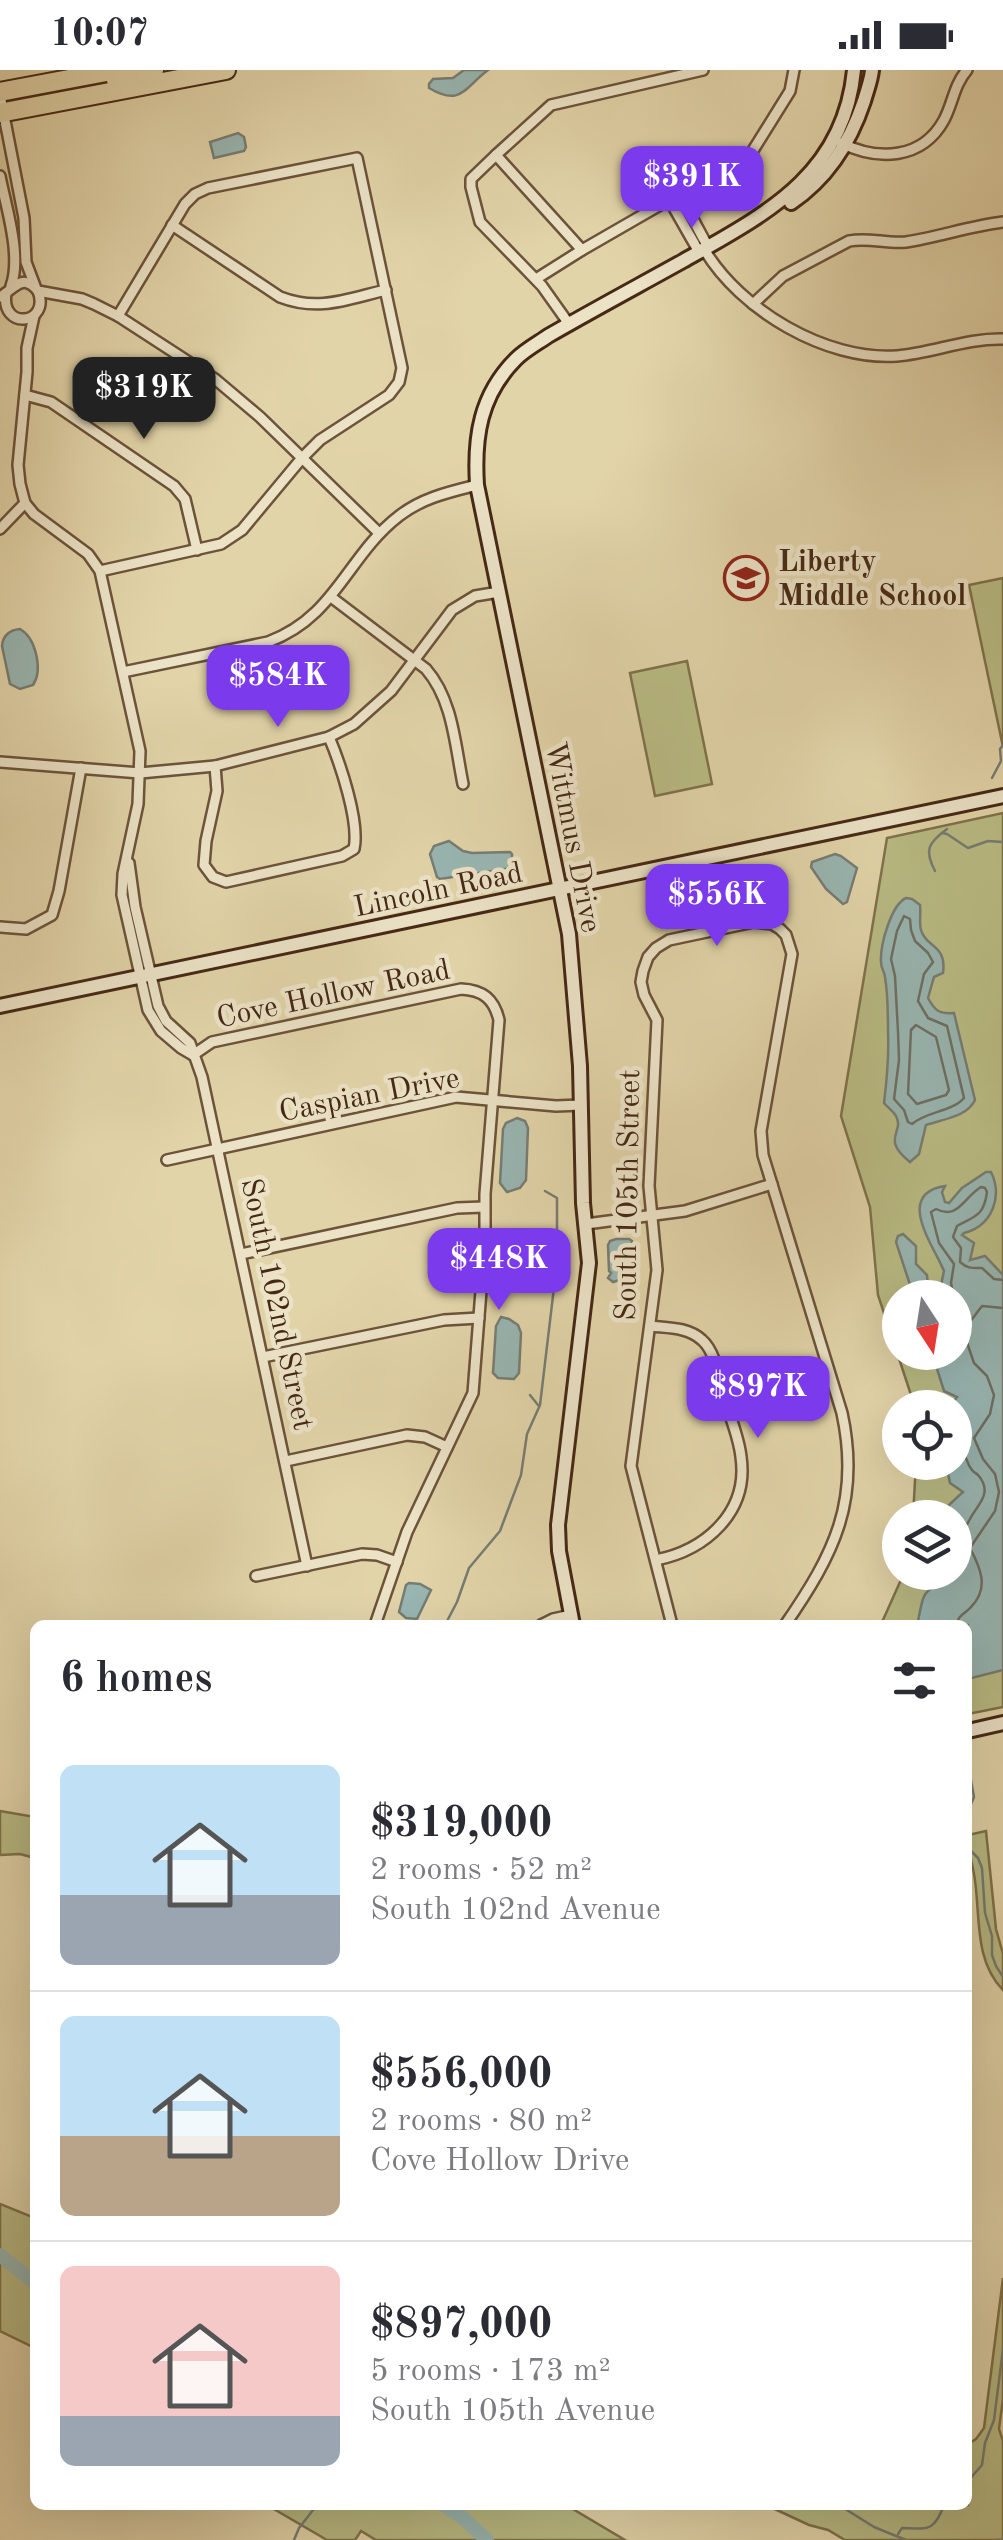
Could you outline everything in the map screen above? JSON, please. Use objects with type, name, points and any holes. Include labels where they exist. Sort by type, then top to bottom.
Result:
[{"type":"highway","points":[[0,79],[64,70]]},
{"type":"highway","points":[[1,102],[117,70]]},
{"type":"highway","points":[[1,102],[154,70]]},
{"type":"highway","points":[[1,102],[226,70]]},
{"type":"street","points":[[569,324],[536,279],[477,216],[471,179],[552,105],[703,70]]},
{"type":"street","points":[[536,279],[752,152],[790,91],[794,70]]},
{"type":"street","name":"Wittmus Drive","points":[[840,143],[854,70]]},
{"type":"street","name":"Wittmus Drive","points":[[572,1620],[558,1525],[589,1263],[574,980],[570,934],[477,484],[477,430],[496,386],[516,358],[569,324],[808,192],[826,174],[840,143],[860,114],[872,70]]},
{"type":"street","points":[[840,143],[880,155],[916,148],[942,124],[966,70]]},
{"type":"street","points":[[1,102],[24,218],[26,262],[41,299],[27,348],[18,465],[25,504],[88,554],[100,571],[140,751],[138,804],[122,888],[144,976],[144,1000],[153,1021],[193,1056]]},
{"type":"street","points":[[496,155],[582,250]]},
{"type":"street","points":[[100,571],[221,544],[242,530],[320,440],[388,395],[402,368],[356,158],[208,188],[195,194],[185,204],[118,316]]},
{"type":"street","points":[[0,176],[14,256],[14,280],[5,293],[5,305],[27,348]]},
{"type":"street","points":[[680,195],[703,249]]},
{"type":"street","points":[[670,201],[714,264],[754,304],[776,321],[835,348],[861,354],[904,355],[975,341],[1003,340]]},
{"type":"street","points":[[754,304],[783,276],[848,241],[900,242],[1003,222]]},
{"type":"street","points":[[172,225],[292,302],[331,303],[386,290]]},
{"type":"street","points":[[30,272],[46,286],[69,297]]},
{"type":"street","points":[[5,293],[14,284],[26,283],[37,290],[82,299],[118,316],[214,379],[260,417],[379,533]]},
{"type":"street","points":[[9,315],[22,320],[69,297]]},
{"type":"street","points":[[25,395],[51,402],[174,486],[185,499],[197,550]]},
{"type":"street","points":[[123,672],[286,636],[331,597],[379,533],[400,514],[426,499],[477,484]]},
{"type":"street","points":[[0,529],[25,504]]},
{"type":"street","points":[[0,762],[140,773],[216,766],[329,737],[354,724],[391,691],[460,603],[499,592]]},
{"type":"street","points":[[331,597],[438,682],[463,784]]},
{"type":"street","points":[[216,766],[217,791],[204,858],[207,872],[213,877],[226,882],[342,856],[354,848],[356,834],[329,737]]},
{"type":"street","points":[[0,927],[26,929],[52,915],[60,891],[81,768]]},
{"type":"street","name":"Lincoln Road","points":[[0,1006],[1003,796]]},
{"type":"street","name":"South 105th Street","points":[[671,1620],[631,1466],[656,1270],[649,1186],[657,1020],[642,982],[648,957],[669,940],[754,922],[780,928],[790,944],[792,962],[761,1131],[772,1184]]},
{"type":"street","name":"Cove Hollow Road","points":[[193,1056],[212,1042],[461,989],[473,990],[486,995],[496,1007],[499,1020],[492,1100]]},
{"type":"street","name":"South 102nd Street","points":[[193,1056],[202,1077],[219,1149],[307,1566]]},
{"type":"street","name":"Caspian Drive","points":[[168,1160],[456,1097],[581,1105]]},
{"type":"street","points":[[377,1620],[407,1532],[473,1393],[492,1100]]},
{"type":"street","points":[[586,1224],[685,1211],[772,1184],[842,1413],[848,1449],[847,1486],[839,1530],[829,1556],[788,1620]]},
{"type":"street","points":[[242,1254],[457,1208],[484,1207]]},
{"type":"street","points":[[263,1357],[444,1320],[479,1318]]},
{"type":"street","points":[[650,1326],[694,1333],[708,1346],[738,1444],[742,1474],[730,1514],[720,1526],[694,1548],[656,1560]]},
{"type":"street","points":[[286,1461],[407,1436],[425,1437],[448,1447]]},
{"type":"street","points":[[256,1576],[367,1554],[397,1562]]},
{"type":"street","points":[[973,1730],[1003,1723]]},
{"type":"green space","points":[[1003,578],[1003,747],[969,585]]},
{"type":"green space","points":[[687,661],[712,784],[655,796],[630,673]]},
{"type":"green space","points":[[1003,813],[1003,1707],[972,1713],[972,1620],[883,1620],[896,1590],[972,1590],[972,1500],[914,1500],[915,1480],[972,1480],[972,1390],[909,1390],[903,1370],[972,1370],[972,1280],[882,1280],[882,1307],[870,1207],[841,1116],[887,838]]},
{"type":"green space","points":[[0,1811],[30,1816],[30,1857],[0,1855]]},
{"type":"green space","points":[[986,1831],[996,1929],[1003,1954],[1003,1990],[993,1978],[982,1950],[972,1834]]},
{"type":"green space","points":[[0,2204],[30,2216],[30,2346],[0,2331]]},
{"type":"green space","points":[[1003,2278],[1003,2399],[999,2429],[1003,2441],[1003,2540],[845,2540],[777,2510],[972,2510],[972,2442],[984,2428]]},
{"type":"green space","points":[[276,2510],[574,2510],[625,2540],[376,2540],[361,2531],[355,2540],[327,2540]]},
{"type":"water","points":[[464,70],[488,70],[462,93],[448,96],[429,88],[433,79],[453,78]]},
{"type":"water","points":[[238,133],[244,137],[244,151],[214,158],[210,142]]},
{"type":"water","points":[[20,629],[30,639],[38,663],[33,685],[20,689],[10,684],[2,646],[8,634]]},
{"type":"water","points":[[449,841],[472,853],[510,852],[512,868],[440,879],[430,854],[434,846]]},
{"type":"water","points":[[835,854],[857,868],[847,902],[843,904],[826,889],[811,867],[812,862]]},
{"type":"water","points":[[906,898],[920,905],[921,930],[942,957],[943,973],[934,977],[928,998],[938,1011],[954,1013],[975,1100],[960,1114],[926,1125],[919,1154],[910,1162],[896,1147],[898,1122],[884,1103],[888,1011],[881,962],[888,926]]},
{"type":"water","points":[[517,1118],[525,1121],[528,1128],[526,1180],[520,1188],[507,1192],[500,1183],[503,1129]]},
{"type":"water","points":[[991,1172],[996,1191],[992,1209],[982,1224],[962,1235],[974,1243],[970,1260],[985,1256],[1003,1275],[1003,1670],[972,1678],[972,1620],[918,1620],[922,1602],[930,1590],[972,1590],[972,1500],[954,1500],[963,1492],[949,1480],[972,1480],[972,1390],[944,1390],[937,1370],[972,1370],[972,1280],[942,1280],[944,1271],[926,1235],[920,1210],[922,1199],[930,1191],[945,1186],[942,1192],[949,1203],[962,1188]]},
{"type":"water","points":[[903,1234],[916,1246],[916,1264],[927,1280],[908,1280],[896,1242]]},
{"type":"water","points":[[616,1239],[632,1241],[633,1268],[630,1277],[613,1282],[608,1278],[608,1245]]},
{"type":"water","points":[[501,1317],[518,1325],[521,1333],[519,1373],[514,1379],[498,1378],[493,1373],[496,1326]]},
{"type":"water","points":[[409,1583],[431,1590],[417,1619],[406,1618],[399,1612]]},
{"type":"waterway","points":[[992,778],[1001,761],[1003,745]]},
{"type":"waterway","points":[[935,871],[930,847],[947,829]]},
{"type":"waterway","points":[[942,833],[968,848],[988,841],[1003,842]]},
{"type":"waterway","points":[[545,1191],[557,1198],[557,1272]]},
{"type":"waterway","points":[[448,1620],[469,1568],[500,1531],[521,1475],[527,1434],[540,1405],[555,1279],[557,1273],[569,1273]]},
{"type":"waterway","points":[[530,1395],[538,1405]]},
{"type":"waterway","points":[[972,1786],[972,1802]]},
{"type":"waterway","points":[[972,1852],[982,1868],[992,1955],[1003,1977]]},
{"type":"waterway","points":[[0,2255],[30,2279]]},
{"type":"waterway","points":[[972,2476],[982,2465],[994,2420],[1003,2349]]},
{"type":"waterway","points":[[294,2540],[313,2510]]},
{"type":"waterway","points":[[451,2510],[487,2540]]},
{"type":"waterway","points":[[847,2510],[906,2540]]},
{"type":"waterway","points":[[898,2534],[902,2528],[929,2527],[942,2510]]},
{"type":"waterway","points":[[996,2540],[1003,2540]]},
{"type":"place","name":"Liberty Middle School","points":[[746,578]]}]
